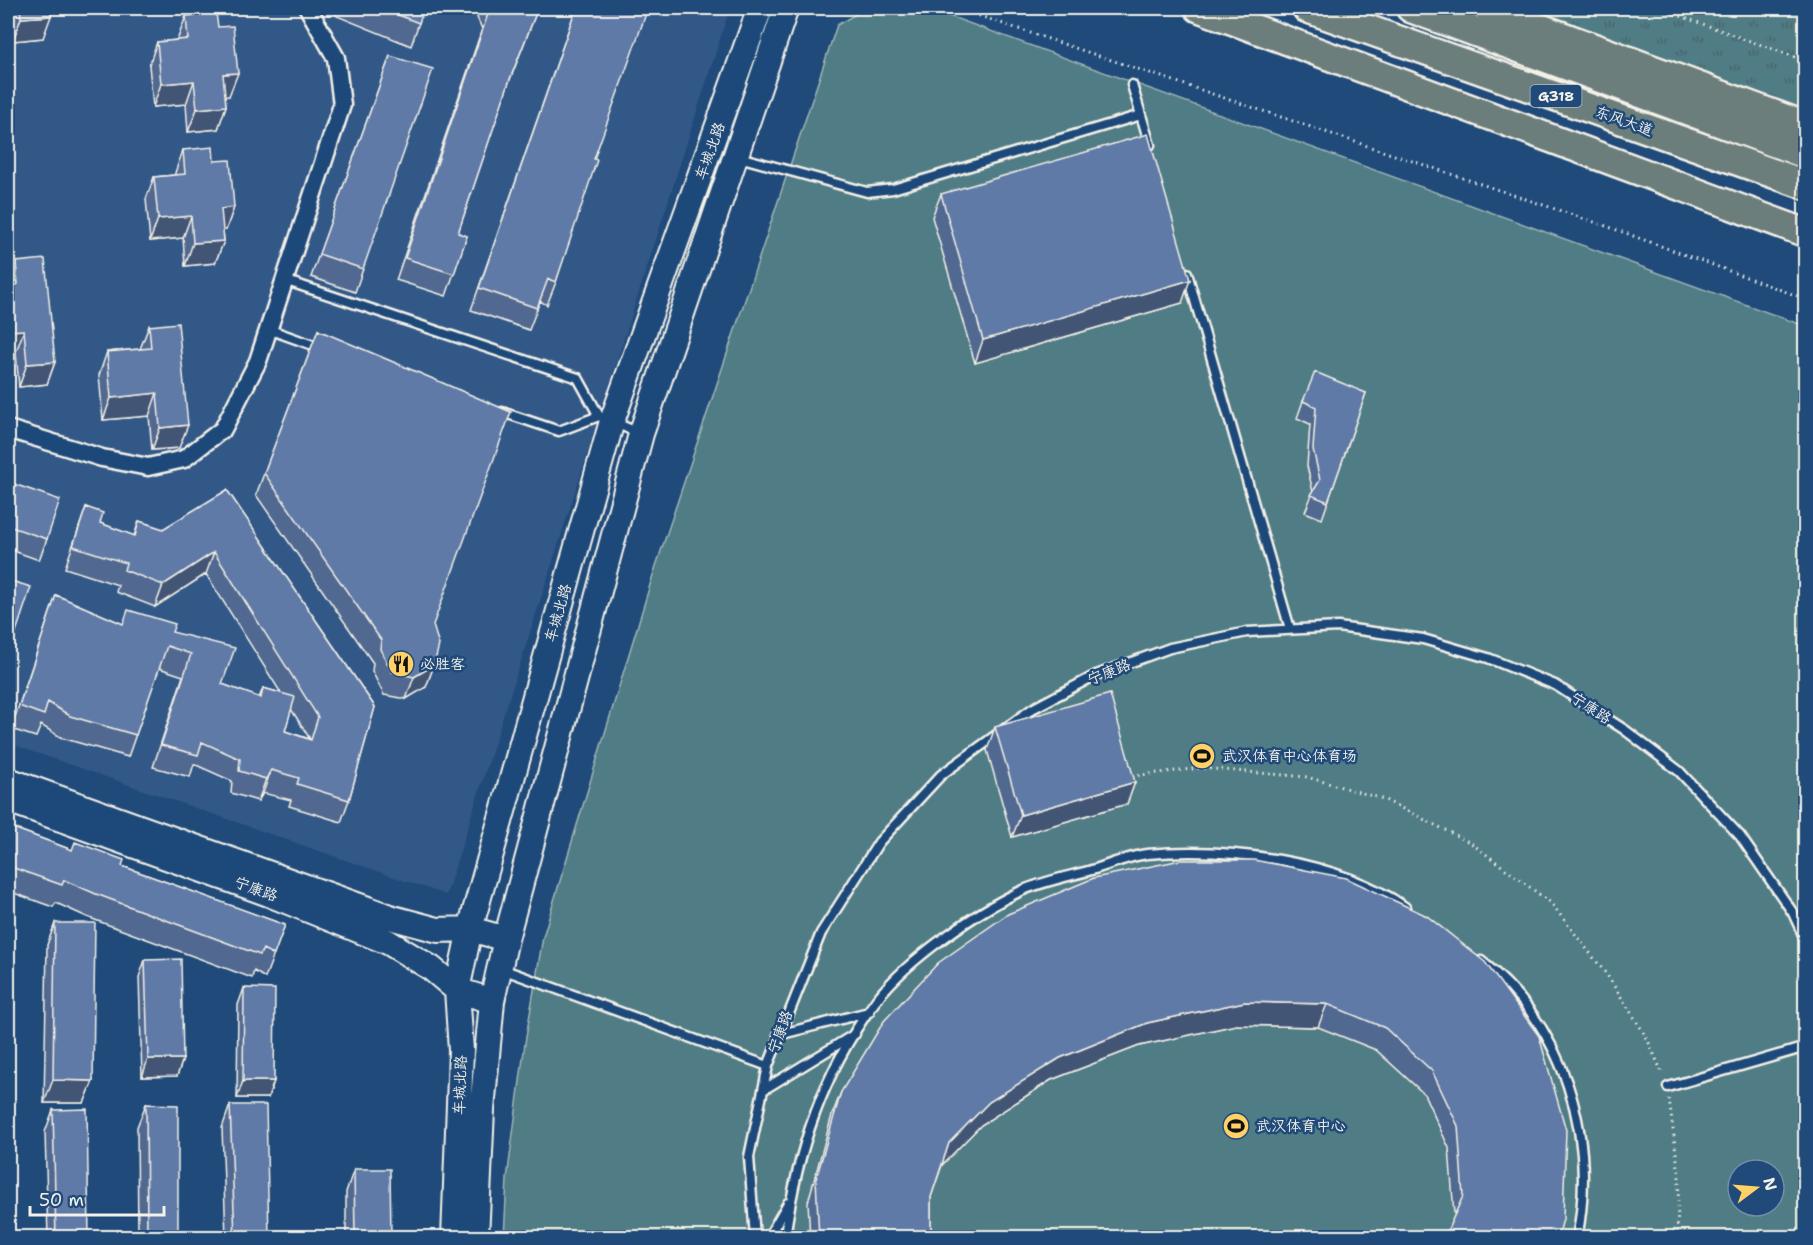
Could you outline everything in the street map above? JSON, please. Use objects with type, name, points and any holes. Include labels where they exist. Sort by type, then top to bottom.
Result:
[{"type":"highway","name":"东风大道","points":[[1307,8],[1806,185]]},
{"type":"highway","name":"G318","points":[[1411,8],[1806,154]]},
{"type":"main road","name":"车城北路","points":[[454,1238],[461,1050],[457,990],[470,929],[605,419],[760,8]]},
{"type":"main road","name":"车城北路","points":[[476,1238],[482,1110],[492,1001],[506,939],[641,434],[786,8]]},
{"type":"main road","points":[[1199,8],[1806,233]]},
{"type":"main road","points":[[1487,8],[1806,126]]},
{"type":"main road","points":[[8,780],[393,918],[438,930],[470,929],[506,939]]},
{"type":"main road","name":"宁康路","points":[[8,800],[269,894],[388,942],[431,968],[457,990],[492,1001]]},
{"type":"street","points":[[8,429],[102,458],[148,467],[184,459],[222,429],[258,361],[342,105],[336,58],[308,8]]},
{"type":"lane","points":[[1132,85],[1151,150]]},
{"type":"lane","points":[[736,156],[867,192],[893,189],[1141,115]]},
{"type":"lane","points":[[1184,264],[1290,630]]},
{"type":"lane","points":[[284,280],[578,378],[605,419],[641,434]]},
{"type":"lane","points":[[267,329],[334,352]]},
{"type":"lane","points":[[492,408],[559,431],[605,419]]},
{"type":"lane","name":"宁康路","points":[[501,968],[768,1066],[778,1035],[827,923],[879,842],[941,775],[1032,709],[1096,675],[1170,648],[1246,632],[1338,627],[1423,639],[1488,658],[1555,685],[1625,730],[1679,771],[1740,836],[1792,913],[1806,941]]},
{"type":"lane","points":[[785,1238],[790,1200],[809,1125],[832,1071],[878,998],[929,948],[990,908],[1023,890],[1145,854],[1210,853],[1274,859],[1329,872],[1389,896],[1415,914]]},
{"type":"lane","points":[[1476,958],[1502,978],[1524,1001],[1558,1058],[1576,1105],[1584,1158],[1577,1238]]},
{"type":"lane","points":[[778,1035],[869,1012]]},
{"type":"lane","points":[[763,1090],[856,1032]]},
{"type":"lane","points":[[1668,1087],[1806,1047]]},
{"type":"lane","points":[[755,1238],[749,1157],[768,1066]]},
{"type":"lane","points":[[768,1238],[790,1200]]},
{"type":"path","points":[[956,8],[1594,223],[1806,298]]},
{"type":"path","points":[[1658,8],[1806,61]]},
{"type":"path","points":[[1128,776],[1201,768],[1308,777],[1383,799],[1471,843],[1551,903],[1607,975],[1640,1025],[1668,1087],[1679,1176],[1677,1238]]},
{"type":"shaded area","points":[[8,8],[730,8],[446,895],[8,743]]},
{"type":"green space","name":"武汉体育中心体育场","points":[[866,8],[927,8],[1805,326],[1805,1237],[504,1238],[507,1179],[525,1043],[543,937],[653,575],[837,25]]},
{"type":"green space","points":[[1496,8],[1805,8],[1805,120]]},
{"type":"building","points":[[20,8],[50,8],[51,16],[21,18]]},
{"type":"building","points":[[380,8],[424,8],[419,23]]},
{"type":"building","points":[[490,8],[538,8],[510,79],[458,233],[467,236],[454,274],[405,258]]},
{"type":"building","points":[[576,8],[648,8],[594,159],[597,160],[556,282],[548,279],[537,308],[479,288]]},
{"type":"building","points":[[216,13],[218,27],[233,26],[238,73],[223,74],[226,106],[197,109],[194,81],[161,84],[157,42],[188,39],[186,16]]},
{"type":"building","points":[[390,56],[433,69],[363,269],[319,254]]},
{"type":"building","points":[[1148,134],[1190,280],[983,340],[941,194]]},
{"type":"building","points":[[213,147],[214,161],[230,160],[234,207],[221,209],[224,241],[193,243],[191,216],[158,219],[154,177],[185,174],[183,150]]},
{"type":"building","points":[[45,259],[55,362],[27,364],[24,330],[8,331],[8,285],[18,284],[16,262]]},
{"type":"building","points":[[178,323],[188,425],[160,428],[157,393],[111,398],[107,352],[151,348],[149,326]]},
{"type":"building","points":[[318,330],[511,412],[433,625],[439,645],[434,665],[414,677],[392,672],[380,649],[381,640],[264,473]]},
{"type":"building","points":[[1315,372],[1366,393],[1328,502],[1311,495],[1320,480],[1313,449],[1316,407],[1303,401]]},
{"type":"building","points":[[8,482],[60,500],[47,539],[8,526]]},
{"type":"building","points":[[227,490],[375,707],[349,800],[297,784],[299,778],[271,770],[266,779],[239,771],[240,759],[202,742],[198,755],[161,745],[191,654],[167,646],[136,735],[70,716],[48,702],[44,715],[19,706],[56,595],[123,624],[128,610],[175,624],[172,632],[235,648],[222,684],[261,698],[263,688],[295,697],[285,731],[311,740],[318,717],[214,552],[163,585],[124,570],[126,563],[73,546],[86,507],[103,513],[100,523],[135,536],[139,521],[163,529]]},
{"type":"building","points":[[8,580],[31,587],[8,656]]},
{"type":"building","points":[[1110,694],[1135,782],[1021,815],[995,727]]},
{"type":"building","points":[[8,826],[72,850],[75,842],[124,860],[122,866],[285,925],[274,955],[263,949],[260,955],[64,880],[62,885],[8,866]]},
{"type":"building","points":[[1181,860],[1254,860],[1346,878],[1427,916],[1485,962],[1539,1036],[1566,1130],[1563,1219],[1558,1238],[1444,1238],[1463,1196],[1458,1126],[1432,1071],[1385,1028],[1327,1004],[1244,1002],[1147,1023],[1060,1058],[989,1102],[949,1143],[931,1197],[931,1238],[819,1238],[816,1179],[841,1092],[884,1021],[938,963],[1008,914],[1094,878]]},
{"type":"building","points":[[55,923],[95,923],[93,1081],[53,1080]]},
{"type":"building","points":[[181,959],[183,1059],[148,1059],[145,960]]},
{"type":"building","points":[[244,988],[275,989],[274,1081],[243,1081]]},
{"type":"building","points":[[146,1104],[178,1105],[178,1238],[147,1238]]},
{"type":"building","points":[[230,1105],[266,1105],[269,1238],[235,1238]]},
{"type":"building","points":[[87,1109],[89,1238],[56,1238],[53,1110]]},
{"type":"building","points":[[354,1169],[390,1169],[391,1238],[355,1238]]},
{"type":"place","name":"必胜客","points":[[401,664]]},
{"type":"place","name":"武汉体育中心体育场","points":[[1202,756]]},
{"type":"place","name":"武汉体育中心","points":[[1236,1126]]}]
